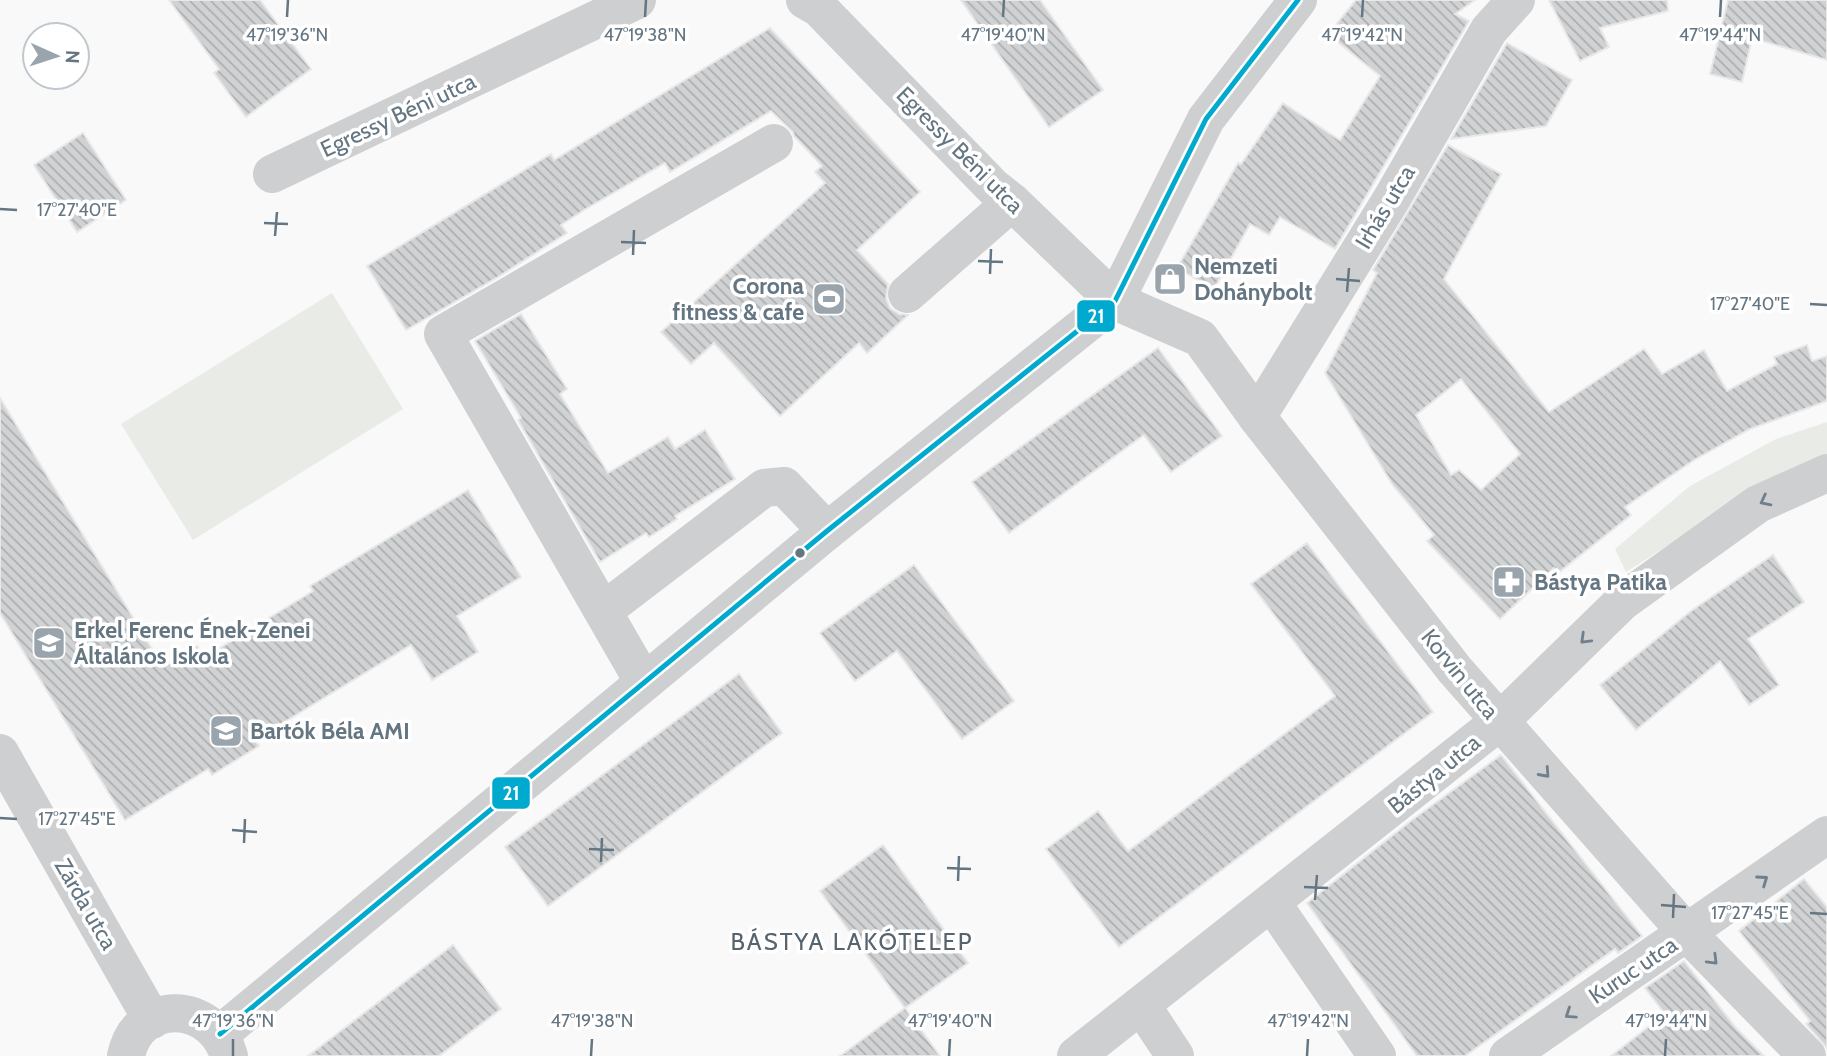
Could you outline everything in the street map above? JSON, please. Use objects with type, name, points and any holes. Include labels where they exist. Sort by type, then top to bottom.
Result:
[{"type":"street","name":"Egressy Béni utca","points":[[272,174],[637,0]]},
{"type":"street","name":"Egressy Béni utca","points":[[805,0],[819,9],[993,187],[1115,301]]},
{"type":"street","points":[[126,1056],[133,1037],[152,1020],[172,1013],[194,1016],[212,1026],[225,1045],[643,681],[1115,301],[1206,119],[1298,0]]},
{"type":"street","name":"Irhás utca","points":[[1257,417],[1391,200],[1489,30],[1516,0]]},
{"type":"street","points":[[643,681],[443,334],[774,143]]},
{"type":"street","points":[[907,294],[1012,202]]},
{"type":"street","name":"Korvin utca","points":[[1115,301],[1200,338],[1257,417],[1455,670],[1687,933],[1807,1056]]},
{"type":"street","name":"Bástya utca","points":[[1076,1056],[1499,722],[1623,601],[1758,504],[1827,472]]},
{"type":"street","points":[[603,611],[764,488],[784,486],[827,531]]},
{"type":"street","name":"Zárda utca","points":[[0,753],[152,1020]]},
{"type":"street","name":"Kuruc utca","points":[[1508,1056],[1827,835]]},
{"type":"street","points":[[1272,903],[1377,1056]]},
{"type":"street","points":[[1142,1006],[1175,1056]]},
{"type":"shaded area","points":[[332,293],[403,409],[193,540],[121,424]]},
{"type":"shaded area","points":[[1827,422],[1827,457],[1736,502],[1626,572],[1615,549],[1690,486],[1776,439]]},
{"type":"building","points":[[169,0],[260,0],[311,69],[246,117],[214,73],[219,69]]},
{"type":"building","points":[[961,0],[1040,0],[1103,90],[1049,127]]},
{"type":"building","points":[[1356,0],[1475,0],[1455,14],[1469,21],[1335,249],[1280,217],[1269,235],[1250,224],[1214,289],[1177,268],[1238,163],[1241,164],[1283,103],[1340,140],[1380,76],[1328,34]]},
{"type":"building","points":[[1549,0],[1667,0],[1668,11],[1600,28],[1609,47],[1580,61]]},
{"type":"building","points":[[1728,0],[1827,0],[1827,60],[1752,38],[1742,82],[1710,74]]},
{"type":"building","points":[[770,28],[920,192],[857,250],[888,284],[886,298],[890,308],[899,314],[908,315],[867,353],[859,343],[780,416],[714,343],[691,364],[661,332],[825,183],[815,172],[822,166],[771,111],[670,172],[665,163],[584,210],[561,225],[567,233],[406,330],[367,266],[551,154],[554,160]]},
{"type":"building","points":[[1507,43],[1572,80],[1546,126],[1451,139]]},
{"type":"building","points":[[83,133],[126,200],[77,232],[34,165]]},
{"type":"building","points":[[1448,145],[1501,174],[1444,279],[1549,412],[1644,349],[1662,374],[1704,350],[1727,391],[1777,364],[1774,357],[1807,345],[1812,361],[1827,356],[1827,401],[1750,429],[1694,460],[1625,507],[1631,515],[1558,573],[1554,568],[1500,619],[1427,541],[1434,535],[1392,484],[1325,373],[1377,273],[1373,270]],"holes":[[[1461,379],[1520,454],[1481,490],[1459,470],[1451,475],[1416,415]]]},
{"type":"building","points":[[521,314],[567,389],[560,394],[608,473],[668,437],[675,449],[705,430],[735,479],[675,516],[677,519],[649,537],[646,533],[600,562],[518,420],[521,418],[475,341]]},
{"type":"building","points":[[1158,348],[1222,436],[1171,472],[1144,435],[1009,533],[972,482]]},
{"type":"building","points":[[0,398],[163,667],[197,646],[205,657],[313,591],[310,586],[468,490],[521,577],[457,616],[478,652],[432,680],[411,645],[255,740],[259,746],[212,775],[208,769],[125,820],[0,613]]},
{"type":"building","points":[[1307,543],[1433,712],[1119,947],[1046,849],[1098,811],[1128,851],[1335,696],[1251,584]]},
{"type":"building","points":[[1773,555],[1804,602],[1748,639],[1779,685],[1749,705],[1720,661],[1636,730],[1600,685],[1691,611]]},
{"type":"building","points":[[914,565],[1014,701],[962,739],[897,651],[855,681],[820,633]]},
{"type":"building","points":[[739,674],[782,733],[548,906],[505,847]]},
{"type":"building","points":[[1501,755],[1642,936],[1618,953],[1615,949],[1465,1056],[1417,1056],[1307,903],[1412,820]]},
{"type":"building","points":[[883,845],[968,963],[905,1008],[820,891]]},
{"type":"building","points":[[1804,879],[1827,907],[1827,1048],[1806,1024],[1810,1021],[1739,931]]},
{"type":"building","points":[[453,945],[501,1009],[439,1056],[308,1056]]},
{"type":"building","points":[[1684,961],[1736,1028],[1764,1056],[1611,1056],[1665,1014],[1645,988]]},
{"type":"building","points":[[905,1008],[940,1056],[840,1056]]},
{"type":"transit line","name":"21","points":[[220,1034],[827,531],[1115,301],[1206,119],[1298,0]]},
{"type":"place","name":"Nemzeti Dohánybolt","points":[[1170,279]]},
{"type":"place","name":"Corona fitness & cafe","points":[[829,299]]},
{"type":"place","name":"Bástya Patika","points":[[1509,582]]},
{"type":"place","name":"Erkel Ferenc Ének-Zenei Általános Iskola","points":[[49,643]]},
{"type":"place","name":"Bartók Béla AMI","points":[[226,731]]},
{"type":"district","name":"BÁSTYA LAKÓTELEP","points":[[852,941]]}]
